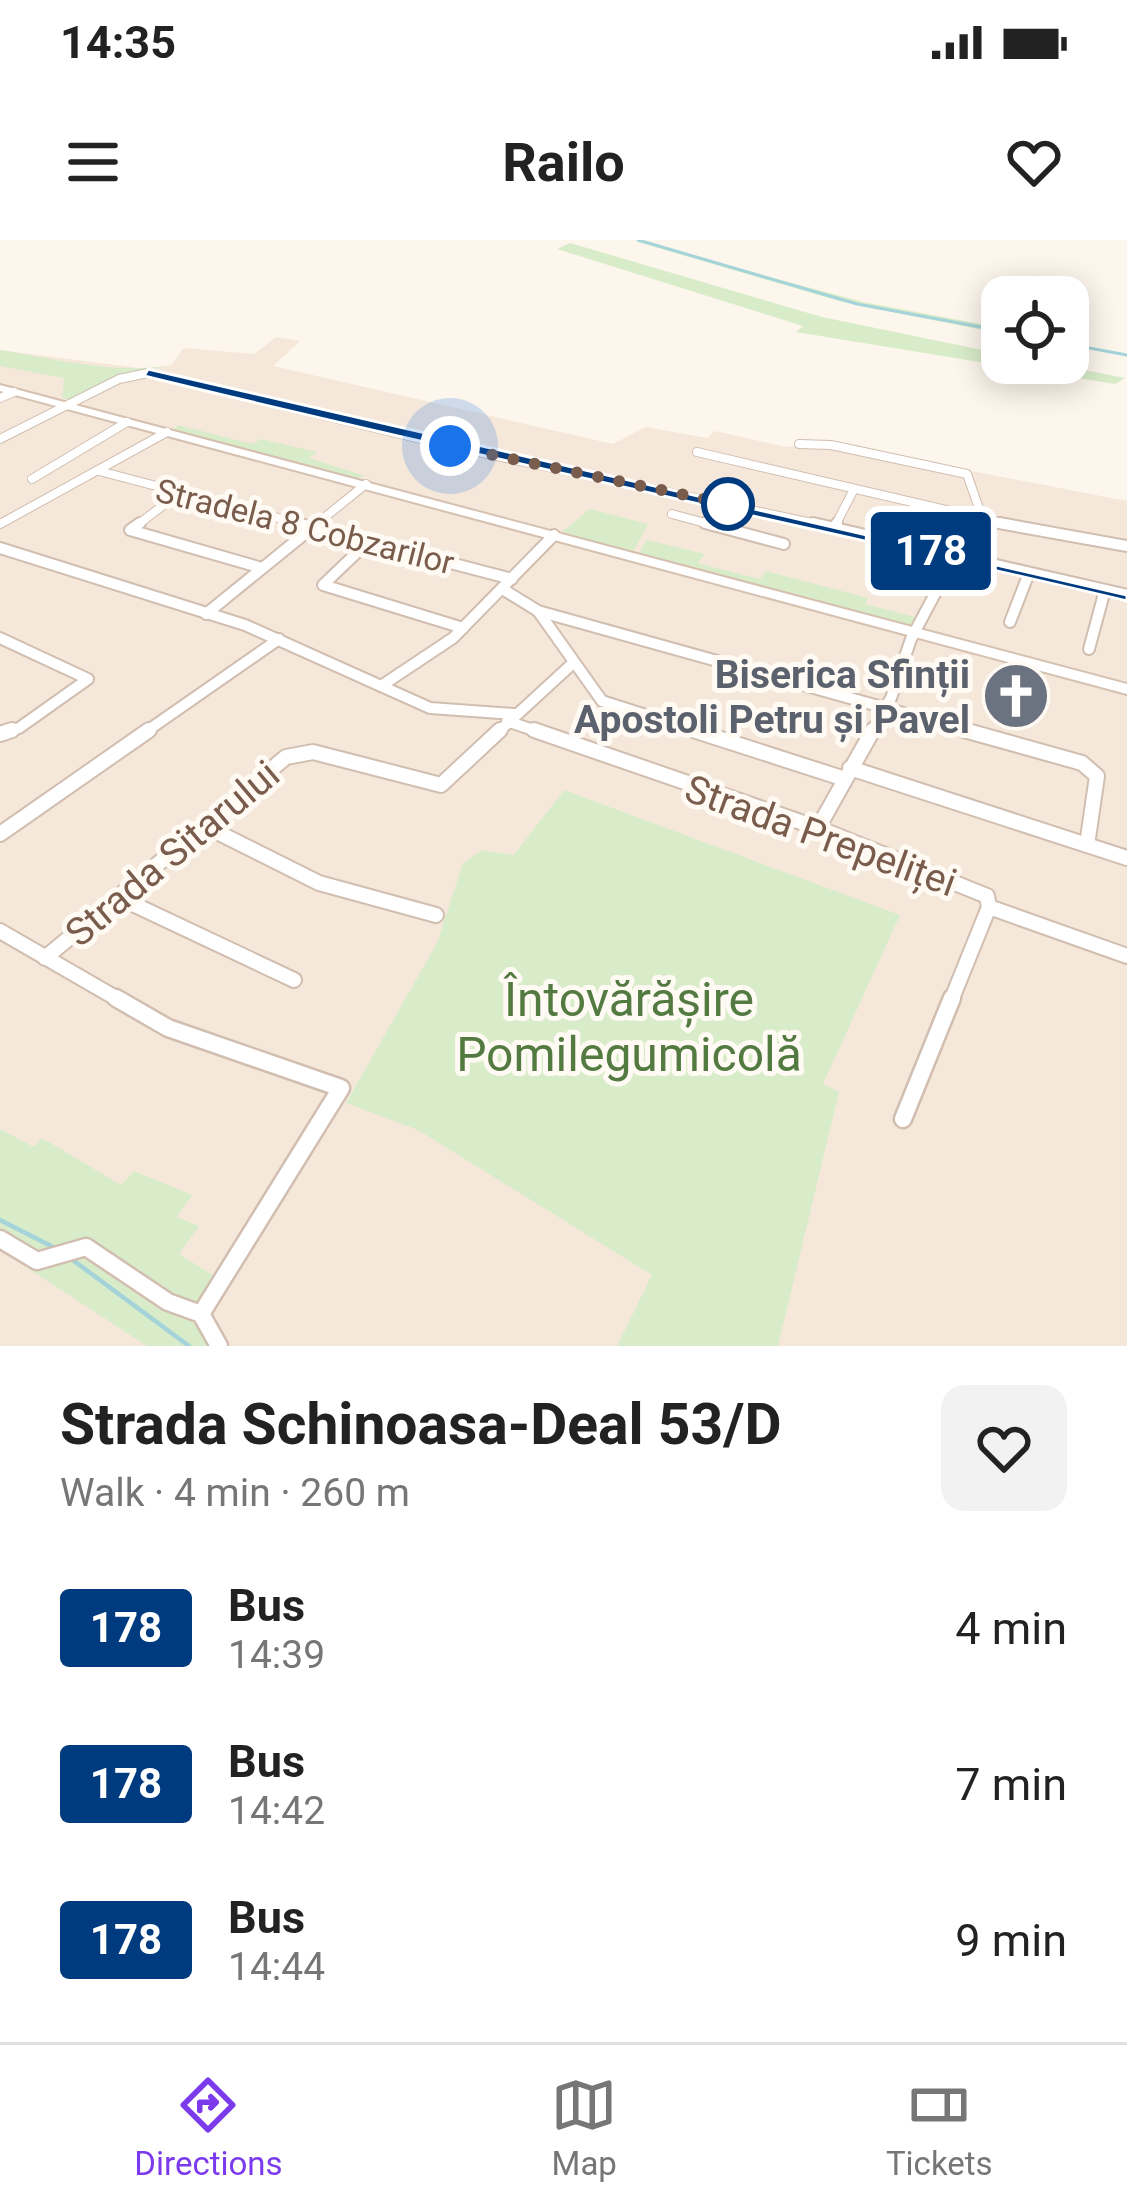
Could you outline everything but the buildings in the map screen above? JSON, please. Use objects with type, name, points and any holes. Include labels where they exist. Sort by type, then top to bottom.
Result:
[{"type":"street","points":[[0,439],[119,379],[148,373],[450,446],[1127,596]]},
{"type":"street","points":[[0,388],[1127,689]]},
{"type":"street","points":[[0,398],[14,392]]},
{"type":"street","points":[[32,479],[127,422]]},
{"type":"street","points":[[0,524],[167,432]]},
{"type":"street","points":[[799,444],[830,445],[967,474],[983,520]]},
{"type":"street","points":[[697,452],[983,520],[1127,546]]},
{"type":"street","name":"Stradela 8 Cobzarilor","points":[[99,471],[512,579]]},
{"type":"street","points":[[206,614],[366,484]]},
{"type":"street","points":[[834,528],[854,491]]},
{"type":"street","points":[[178,494],[130,530],[262,568]]},
{"type":"street","points":[[696,497],[672,514],[784,544]]},
{"type":"street","points":[[381,686],[410,672],[463,628],[554,535]]},
{"type":"street","points":[[369,541],[323,585],[463,628]]},
{"type":"street","name":"Strada Prepeliței","points":[[0,548],[279,639],[430,708],[511,718],[818,828],[987,896],[989,907],[1127,956]]},
{"type":"street","points":[[818,828],[905,668],[915,633],[955,556]]},
{"type":"street","points":[[1010,622],[1029,573]]},
{"type":"street","points":[[504,590],[538,611],[1089,766],[1097,776],[1087,845]]},
{"type":"street","points":[[1089,649],[1105,590]]},
{"type":"street","points":[[538,611],[572,664],[609,704],[1127,858]]},
{"type":"street","points":[[0,638],[88,679],[20,728],[0,734]]},
{"type":"street","points":[[0,834],[279,639]]},
{"type":"street","points":[[262,651],[293,646]]},
{"type":"street","points":[[511,718],[572,664]]},
{"type":"street","name":"Strada Sitarului","points":[[45,958],[268,769],[296,754],[313,752],[440,785],[511,718]]},
{"type":"street","points":[[203,825],[319,883],[436,915]]},
{"type":"street","points":[[118,897],[294,980]]},
{"type":"street","points":[[903,1119],[989,907]]},
{"type":"street","points":[[0,931],[168,1028],[341,1088],[201,1314]]},
{"type":"street","points":[[0,1239],[38,1261],[86,1247],[168,1302],[201,1314],[219,1346]]},
{"type":"shaded area","points":[[276,337],[300,341],[273,366],[613,444],[646,427],[707,438],[715,431],[787,447],[821,442],[1127,501],[1127,1346],[0,1346],[0,350],[147,369],[171,365],[184,348],[254,354]]},
{"type":"green space","points":[[631,240],[863,302],[981,324],[981,330],[839,301]]},
{"type":"green space","points":[[570,243],[822,317],[981,350],[981,362],[796,332],[803,326],[557,249]]},
{"type":"green space","points":[[0,350],[107,367],[171,365],[130,373],[74,401],[62,398],[64,378],[0,366]]},
{"type":"green space","points":[[1089,371],[1125,378],[1115,384],[1089,380]]},
{"type":"green space","points":[[178,425],[252,444],[261,439],[317,452],[309,458],[366,476],[356,478],[173,430]]},
{"type":"green space","points":[[590,509],[648,524],[631,555],[559,534]]},
{"type":"green space","points":[[647,540],[705,554],[697,563],[760,579],[766,571],[868,598],[865,604],[919,618],[911,630],[637,556]]},
{"type":"green space","name":"Întovărășire Pomilegumicolă","points":[[564,790],[900,915],[823,1084],[839,1092],[778,1346],[617,1346],[652,1275],[418,1130],[346,1103],[437,943],[463,863],[482,850],[514,855]]},
{"type":"green space","points":[[0,1129],[34,1147],[42,1138],[121,1185],[134,1171],[192,1195],[177,1217],[199,1226],[179,1254],[216,1277],[188,1316],[211,1346],[147,1346],[0,1250]]},
{"type":"waterway","points":[[638,240],[857,304],[981,327]]},
{"type":"waterway","points":[[1089,348],[1127,355]]},
{"type":"waterway","points":[[0,1220],[57,1249]]},
{"type":"waterway","points":[[70,1258],[189,1346]]},
{"type":"bus line","name":"178","points":[[148,373],[450,446],[640,482],[1127,595]]},
{"type":"place","name":"Biserica Sfinții Apostoli Petru și Pavel","points":[[1016,696]]},
{"type":"route","points":[[450,446],[728,504]]}]
